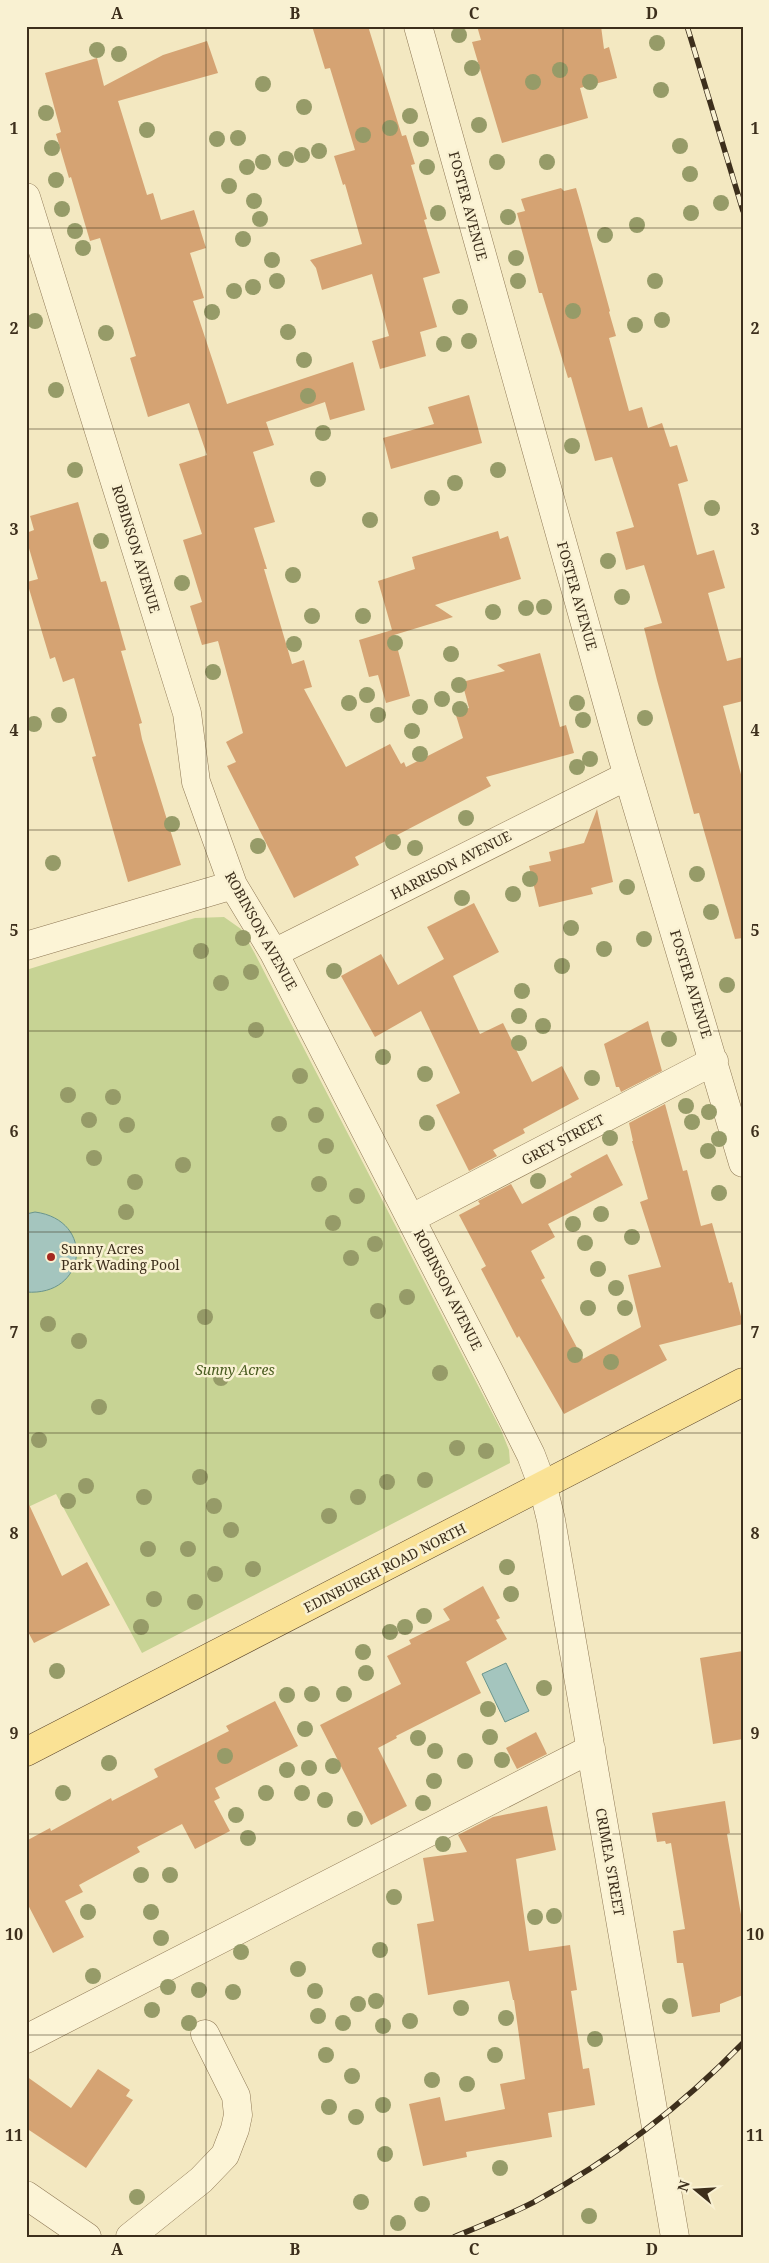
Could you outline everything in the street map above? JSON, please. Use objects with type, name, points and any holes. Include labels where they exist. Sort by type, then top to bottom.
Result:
[{"type":"main road","name":"EDINBURGH ROAD NORTH","points":[[26,1752],[543,1487],[743,1382]]},
{"type":"street","name":"FOSTER AVENUE","points":[[418,26],[627,776],[714,1061],[743,1163]]},
{"type":"street","name":"ROBINSON AVENUE","points":[[26,197],[187,713],[196,782],[233,885],[274,953],[412,1218],[524,1442],[543,1487]]},
{"type":"street","name":"HARRISON AVENUE","points":[[274,953],[627,776]]},
{"type":"street","points":[[26,946],[233,885]]},
{"type":"street","name":"GREY STREET","points":[[412,1218],[714,1061]]},
{"type":"street","name":"CRIMEA STREET","points":[[543,1487],[551,1520],[675,2237]]},
{"type":"street","points":[[26,2039],[591,1749]]},
{"type":"street","points":[[130,2237],[201,2180],[213,2168],[225,2155],[235,2129],[238,2115],[236,2096],[205,2034]]},
{"type":"street","points":[[26,2195],[87,2237]]},
{"type":"green space","name":"Sunny Acres","points":[[224,917],[241,929],[254,952],[501,1430],[509,1450],[510,1463],[142,1653],[56,1494],[26,1508],[26,970],[195,918]]},
{"type":"water","name":"Sunny Acres Park Wading Pool","points":[[35,1212],[55,1218],[68,1229],[75,1242],[76,1257],[72,1271],[62,1283],[46,1290],[26,1292],[26,1214]]},
{"type":"water","points":[[506,1663],[529,1711],[505,1722],[482,1674]]},
{"type":"building","points":[[312,26],[368,26],[402,136],[406,135],[415,164],[411,165],[427,219],[424,220],[440,273],[423,278],[437,327],[420,332],[426,356],[380,369],[372,341],[389,336],[372,274],[322,290],[316,268],[310,260],[362,244],[345,184],[343,185],[334,156],[355,150],[330,68],[325,69]]},
{"type":"building","points":[[477,26],[601,26],[604,49],[609,47],[617,78],[580,88],[588,118],[502,143],[472,42],[481,40]]},
{"type":"building","points":[[207,41],[218,73],[118,101],[147,195],[153,193],[161,220],[194,210],[206,248],[190,253],[204,298],[193,301],[227,404],[353,362],[365,410],[330,420],[325,402],[266,422],[274,445],[253,452],[275,522],[254,528],[292,664],[304,660],[312,687],[304,689],[346,767],[390,744],[401,764],[404,762],[406,767],[463,738],[455,712],[469,708],[462,682],[505,671],[497,665],[540,653],[560,727],[566,725],[574,753],[486,777],[491,786],[355,857],[359,865],[294,898],[227,766],[236,762],[226,742],[243,733],[218,641],[202,645],[190,606],[202,602],[183,540],[202,534],[179,464],[207,455],[189,403],[148,417],[130,358],[136,356],[100,238],[90,241],[71,177],[69,178],[56,134],[61,132],[45,73],[97,58],[104,86],[163,55]]},
{"type":"building","points":[[561,188],[564,191],[576,188],[616,336],[609,338],[629,411],[642,407],[648,428],[662,423],[670,447],[677,445],[688,481],[678,484],[697,555],[714,550],[725,588],[708,593],[727,661],[743,657],[743,701],[723,706],[743,782],[743,938],[735,939],[699,813],[694,814],[657,680],[644,628],[662,623],[644,565],[626,570],[616,532],[634,527],[612,457],[595,461],[571,377],[568,378],[542,293],[539,293],[517,213],[525,211],[521,199]]},
{"type":"building","points":[[469,395],[482,443],[391,469],[383,438],[434,424],[428,407]]},
{"type":"building","points":[[78,502],[101,582],[106,581],[126,650],[121,651],[142,723],[139,724],[142,739],[181,865],[128,882],[92,757],[96,756],[74,678],[63,682],[55,657],[50,659],[27,582],[38,579],[26,538],[26,533],[34,530],[30,516]]},
{"type":"building","points":[[498,531],[500,539],[508,536],[521,579],[435,605],[453,617],[394,635],[410,696],[386,703],[378,675],[369,677],[359,640],[392,630],[378,581],[415,569],[412,557]]},
{"type":"building","points":[[597,809],[613,882],[591,888],[593,894],[539,907],[529,866],[551,861],[549,852],[584,843]]},
{"type":"building","points":[[474,903],[499,952],[453,976],[480,1034],[503,1023],[532,1082],[562,1066],[579,1099],[523,1129],[525,1133],[493,1150],[497,1156],[469,1171],[436,1105],[460,1093],[421,1011],[375,1037],[341,976],[381,954],[398,985],[444,959],[427,927]]},
{"type":"building","points":[[648,1021],[662,1071],[621,1092],[619,1087],[616,1087],[604,1044]]},
{"type":"building","points":[[665,1104],[683,1171],[687,1170],[701,1226],[712,1223],[729,1283],[732,1282],[743,1324],[659,1345],[667,1360],[564,1414],[519,1336],[517,1338],[481,1269],[486,1266],[459,1215],[480,1204],[478,1201],[511,1184],[522,1204],[572,1177],[570,1174],[607,1154],[623,1185],[548,1224],[555,1237],[531,1251],[545,1278],[541,1280],[583,1359],[641,1327],[628,1275],[661,1267],[640,1202],[648,1199],[629,1123]]},
{"type":"building","points":[[26,1498],[62,1576],[87,1562],[110,1605],[34,1643],[26,1628]]},
{"type":"building","points":[[483,1586],[500,1618],[496,1620],[507,1639],[466,1662],[481,1693],[396,1736],[397,1738],[378,1748],[407,1806],[371,1825],[320,1725],[401,1684],[387,1656],[411,1644],[409,1640],[450,1620],[443,1609]]},
{"type":"building","points":[[743,1651],[743,1739],[713,1744],[700,1658]]},
{"type":"building","points":[[275,1701],[298,1746],[215,1788],[220,1798],[214,1801],[230,1831],[195,1849],[182,1824],[137,1847],[140,1852],[79,1885],[83,1892],[65,1901],[84,1937],[53,1953],[26,1901],[26,1841],[50,1828],[51,1831],[111,1798],[112,1801],[158,1777],[154,1769],[229,1731],[226,1726]]},
{"type":"building","points":[[536,1732],[547,1754],[517,1769],[506,1748]]},
{"type":"building","points":[[725,1801],[730,1833],[727,1834],[743,1926],[743,1995],[720,2004],[720,2012],[692,2017],[683,1963],[677,1963],[673,1931],[685,1929],[671,1843],[666,1844],[665,1841],[657,1842],[652,1813]]},
{"type":"building","points":[[547,1806],[556,1850],[516,1859],[529,1951],[570,1945],[577,1990],[571,1991],[583,2069],[589,2068],[595,2105],[548,2113],[552,2137],[466,2152],[467,2157],[423,2166],[409,2104],[440,2097],[445,2121],[505,2109],[500,2084],[525,2079],[514,2000],[509,1981],[428,1995],[417,1924],[434,1921],[423,1858],[467,1852],[458,1835],[493,1817]]},
{"type":"building","points":[[98,2069],[130,2090],[126,2096],[133,2100],[86,2168],[26,2128],[26,2076],[71,2108]]},
{"type":"railway","points":[[687,26],[743,211]]},
{"type":"railway","points":[[454,2237],[534,2202],[563,2186],[618,2150],[695,2089],[743,2043]]},
{"type":"place","name":"Sunny Acres Park Wading Pool","points":[[51,1257]]}]
